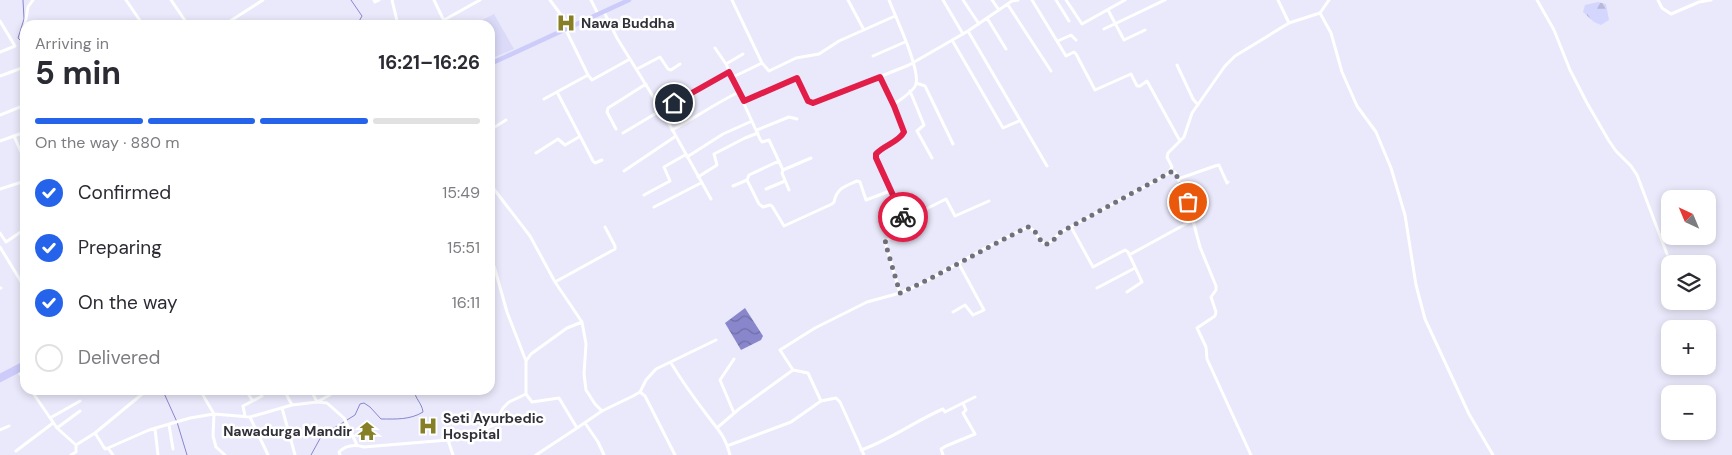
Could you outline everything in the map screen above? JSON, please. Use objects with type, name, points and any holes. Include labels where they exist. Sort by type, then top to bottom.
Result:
[{"type":"main road","points":[[495,62],[629,0]]},
{"type":"main road","points":[[0,378],[20,366]]},
{"type":"main road","points":[[0,378],[18,371]]},
{"type":"street","points":[[26,20],[28,7],[33,0]]},
{"type":"street","points":[[126,0],[140,20]]},
{"type":"street","points":[[172,0],[185,20]]},
{"type":"street","points":[[232,20],[263,0]]},
{"type":"street","points":[[374,0],[375,2],[379,0]]},
{"type":"street","points":[[392,0],[397,20]]},
{"type":"street","points":[[434,0],[444,20],[480,0]]},
{"type":"street","points":[[550,0],[568,29],[592,80],[630,59]]},
{"type":"street","points":[[591,0],[598,14]]},
{"type":"street","points":[[732,0],[758,51],[762,63],[769,71],[796,58],[819,54],[838,41],[895,16]]},
{"type":"street","points":[[848,0],[864,30]]},
{"type":"street","points":[[889,0],[914,61],[916,83],[914,89],[893,105]]},
{"type":"street","points":[[943,0],[963,34]]},
{"type":"street","points":[[963,0],[979,24]]},
{"type":"street","points":[[992,0],[999,10]]},
{"type":"street","points":[[744,101],[797,78],[808,101],[813,103],[909,65],[968,32],[1012,1],[1018,0]]},
{"type":"street","points":[[1032,0],[1066,56],[1074,52],[1076,54],[1095,90],[1131,74],[1137,86],[1147,82],[1180,141]]},
{"type":"street","points":[[1056,0],[1069,21]]},
{"type":"street","points":[[1066,0],[1082,24],[1125,0]]},
{"type":"street","points":[[1104,30],[1165,0]]},
{"type":"street","points":[[1278,0],[1289,23]]},
{"type":"street","points":[[1168,174],[1172,167],[1167,157],[1168,153],[1186,132],[1192,113],[1225,66],[1235,56],[1289,23],[1320,13],[1329,0]]},
{"type":"street","points":[[1538,0],[1554,30],[1570,70],[1592,110],[1616,151],[1631,166],[1636,175],[1667,254]]},
{"type":"street","points":[[1658,0],[1662,8],[1671,14],[1699,2],[1712,0]]},
{"type":"street","points":[[1008,4],[1051,71]]},
{"type":"street","points":[[1108,10],[1124,40],[1145,30]]},
{"type":"street","points":[[604,12],[711,199]]},
{"type":"street","points":[[1320,13],[1331,33],[1342,72],[1357,106],[1376,132],[1391,168],[1405,215],[1416,285],[1425,320],[1469,414],[1493,455]]},
{"type":"street","points":[[987,18],[1006,48]]},
{"type":"street","points":[[0,21],[15,46],[0,52]]},
{"type":"street","points":[[968,32],[1046,166]]},
{"type":"street","points":[[1058,41],[1071,35],[1076,40]]},
{"type":"street","points":[[952,40],[1004,128],[1019,121]]},
{"type":"street","points":[[873,56],[905,42]]},
{"type":"street","points":[[715,48],[726,64],[762,142],[769,140],[783,170],[782,173],[789,190]]},
{"type":"street","points":[[726,64],[743,54]]},
{"type":"street","points":[[637,69],[660,57],[668,69],[671,70],[680,64]]},
{"type":"street","points":[[731,78],[762,63]]},
{"type":"street","points":[[1177,65],[1198,106]]},
{"type":"street","points":[[0,76],[20,69]]},
{"type":"street","points":[[623,133],[729,72]]},
{"type":"street","points":[[544,99],[588,75]]},
{"type":"street","points":[[880,77],[904,132],[902,136],[876,154],[876,158],[906,226],[904,230],[885,242],[900,293]]},
{"type":"street","points":[[916,83],[925,86],[953,144]]},
{"type":"street","points":[[616,129],[607,110],[608,108],[646,84]]},
{"type":"street","points":[[557,92],[579,137],[594,162],[602,160]]},
{"type":"street","points":[[672,130],[701,112],[740,92]]},
{"type":"street","points":[[910,92],[924,125],[918,131],[932,158]]},
{"type":"street","points":[[0,115],[20,107]]},
{"type":"street","points":[[698,177],[717,165],[714,154],[789,117],[797,118]]},
{"type":"street","points":[[495,127],[506,120]]},
{"type":"street","points":[[644,195],[670,181],[664,168],[723,134],[752,120]]},
{"type":"street","points":[[0,141],[20,134]]},
{"type":"street","points":[[14,136],[20,150]]},
{"type":"street","points":[[624,171],[676,136]]},
{"type":"street","points":[[536,153],[558,139],[565,145],[579,137]]},
{"type":"street","points":[[783,170],[812,158]]},
{"type":"street","points":[[733,186],[747,180],[749,175],[779,162]]},
{"type":"street","points":[[1178,180],[1219,165],[1228,182]]},
{"type":"street","points":[[793,370],[780,350],[815,328],[867,302],[900,293],[1028,227],[1034,230],[1043,244],[1051,243],[1061,232],[1175,172],[1216,290],[1211,297],[1216,312],[1215,316],[1198,328],[1206,347],[1207,359],[1251,455]]},
{"type":"street","points":[[747,180],[762,207],[770,204],[784,226],[832,204],[835,195],[841,188],[857,181],[860,182],[866,200],[890,191]]},
{"type":"street","points":[[766,189],[785,181]]},
{"type":"street","points":[[0,189],[20,183]]},
{"type":"street","points":[[654,207],[701,183]]},
{"type":"street","points":[[495,190],[530,236],[555,282],[582,322],[586,344],[584,374],[586,390],[602,411]]},
{"type":"street","points":[[904,220],[946,199],[955,216],[989,201]]},
{"type":"street","points":[[1129,255],[1193,220]]},
{"type":"street","points":[[555,282],[615,249],[606,227]]},
{"type":"street","points":[[1071,227],[1093,267],[1125,250],[1142,282],[1127,292]]},
{"type":"street","points":[[20,232],[0,246],[20,280]]},
{"type":"street","points":[[0,233],[6,242]]},
{"type":"street","points":[[953,312],[965,304],[973,315],[984,310],[959,264]]},
{"type":"street","points":[[1097,288],[1135,268]]},
{"type":"street","points":[[495,270],[507,312],[526,361],[526,394],[532,402],[559,398],[577,428]]},
{"type":"street","points":[[526,361],[531,354],[548,340],[567,328],[582,322]]},
{"type":"street","points":[[536,455],[586,423],[595,414],[640,392],[646,380],[656,369],[716,340]]},
{"type":"street","points":[[734,359],[720,380],[734,413]]},
{"type":"street","points":[[671,363],[706,414],[718,427],[730,455]]},
{"type":"street","points":[[718,427],[793,370],[804,372],[811,376],[822,401]]},
{"type":"street","points":[[640,392],[645,396],[675,455]]},
{"type":"street","points":[[340,455],[340,450],[347,446],[357,445],[364,447],[467,437],[494,425],[503,408],[509,402],[526,394]]},
{"type":"street","points":[[34,395],[57,428],[76,445],[76,452],[71,455]]},
{"type":"street","points":[[76,445],[95,433],[141,395]]},
{"type":"street","points":[[203,395],[214,414],[213,436],[216,446],[225,455]]},
{"type":"street","points":[[249,395],[252,400]]},
{"type":"street","points":[[245,416],[243,406],[262,395]]},
{"type":"street","points":[[287,395],[292,405]]},
{"type":"street","points":[[314,395],[317,402]]},
{"type":"street","points":[[317,402],[329,395]]},
{"type":"street","points":[[727,446],[791,422],[822,401],[836,398],[840,402],[864,455]]},
{"type":"street","points":[[861,450],[902,431],[910,424],[937,411],[943,409],[945,412],[975,398]]},
{"type":"street","points":[[50,418],[80,401]]},
{"type":"street","points":[[95,433],[104,449],[133,436],[190,418],[214,414],[250,417],[292,405],[317,402],[327,403],[344,418],[357,445]]},
{"type":"street","points":[[942,455],[941,449],[975,434],[963,413],[966,410],[963,403]]},
{"type":"street","points":[[595,404],[595,414]]},
{"type":"street","points":[[282,408],[295,455]]},
{"type":"street","points":[[57,428],[80,412]]},
{"type":"street","points":[[250,417],[268,455]]},
{"type":"street","points":[[16,452],[53,423]]},
{"type":"street","points":[[586,423],[604,455]]},
{"type":"street","points":[[169,425],[173,449]]},
{"type":"street","points":[[0,430],[9,426]]},
{"type":"street","points":[[155,429],[158,455]]},
{"type":"street","points":[[448,440],[454,455]]},
{"type":"street","points":[[108,448],[113,455]]},
{"type":"shaded area","points":[[494,14],[514,49],[495,57],[495,20],[482,20]]},
{"type":"green space","points":[[1598,2],[1606,4],[1609,20],[1601,25],[1594,22],[1583,12],[1585,5]]},
{"type":"water","points":[[745,308],[763,336],[761,340],[741,350],[725,323]]},
{"type":"waterway","points":[[23,0],[24,20]]},
{"type":"waterway","points":[[351,0],[362,16],[360,20]]},
{"type":"waterway","points":[[20,32],[18,38],[20,40]]},
{"type":"waterway","points":[[165,395],[177,422],[187,455]]},
{"type":"waterway","points":[[347,420],[355,415],[360,404],[364,403],[381,419],[418,415],[423,412],[416,395]]},
{"type":"waterway","points":[[311,455],[322,435],[344,422]]},
{"type":"way so far","points":[[903,217],[906,226],[904,230],[885,242],[900,293],[946,271],[988,246],[1028,227],[1034,230],[1043,244],[1051,243],[1061,232],[1174,171],[1188,202]]},
{"type":"place","name":"Nawa Buddha","points":[[566,23]]},
{"type":"place","name":"Seti Ayurbedic Hospital","points":[[428,426]]},
{"type":"place","name":"Nawadurga Mandir","points":[[367,431]]},
{"type":"route","points":[[674,103],[729,72],[744,101],[797,78],[808,101],[813,103],[880,77],[904,132],[902,136],[881,149],[876,154],[876,158],[903,217]]}]
